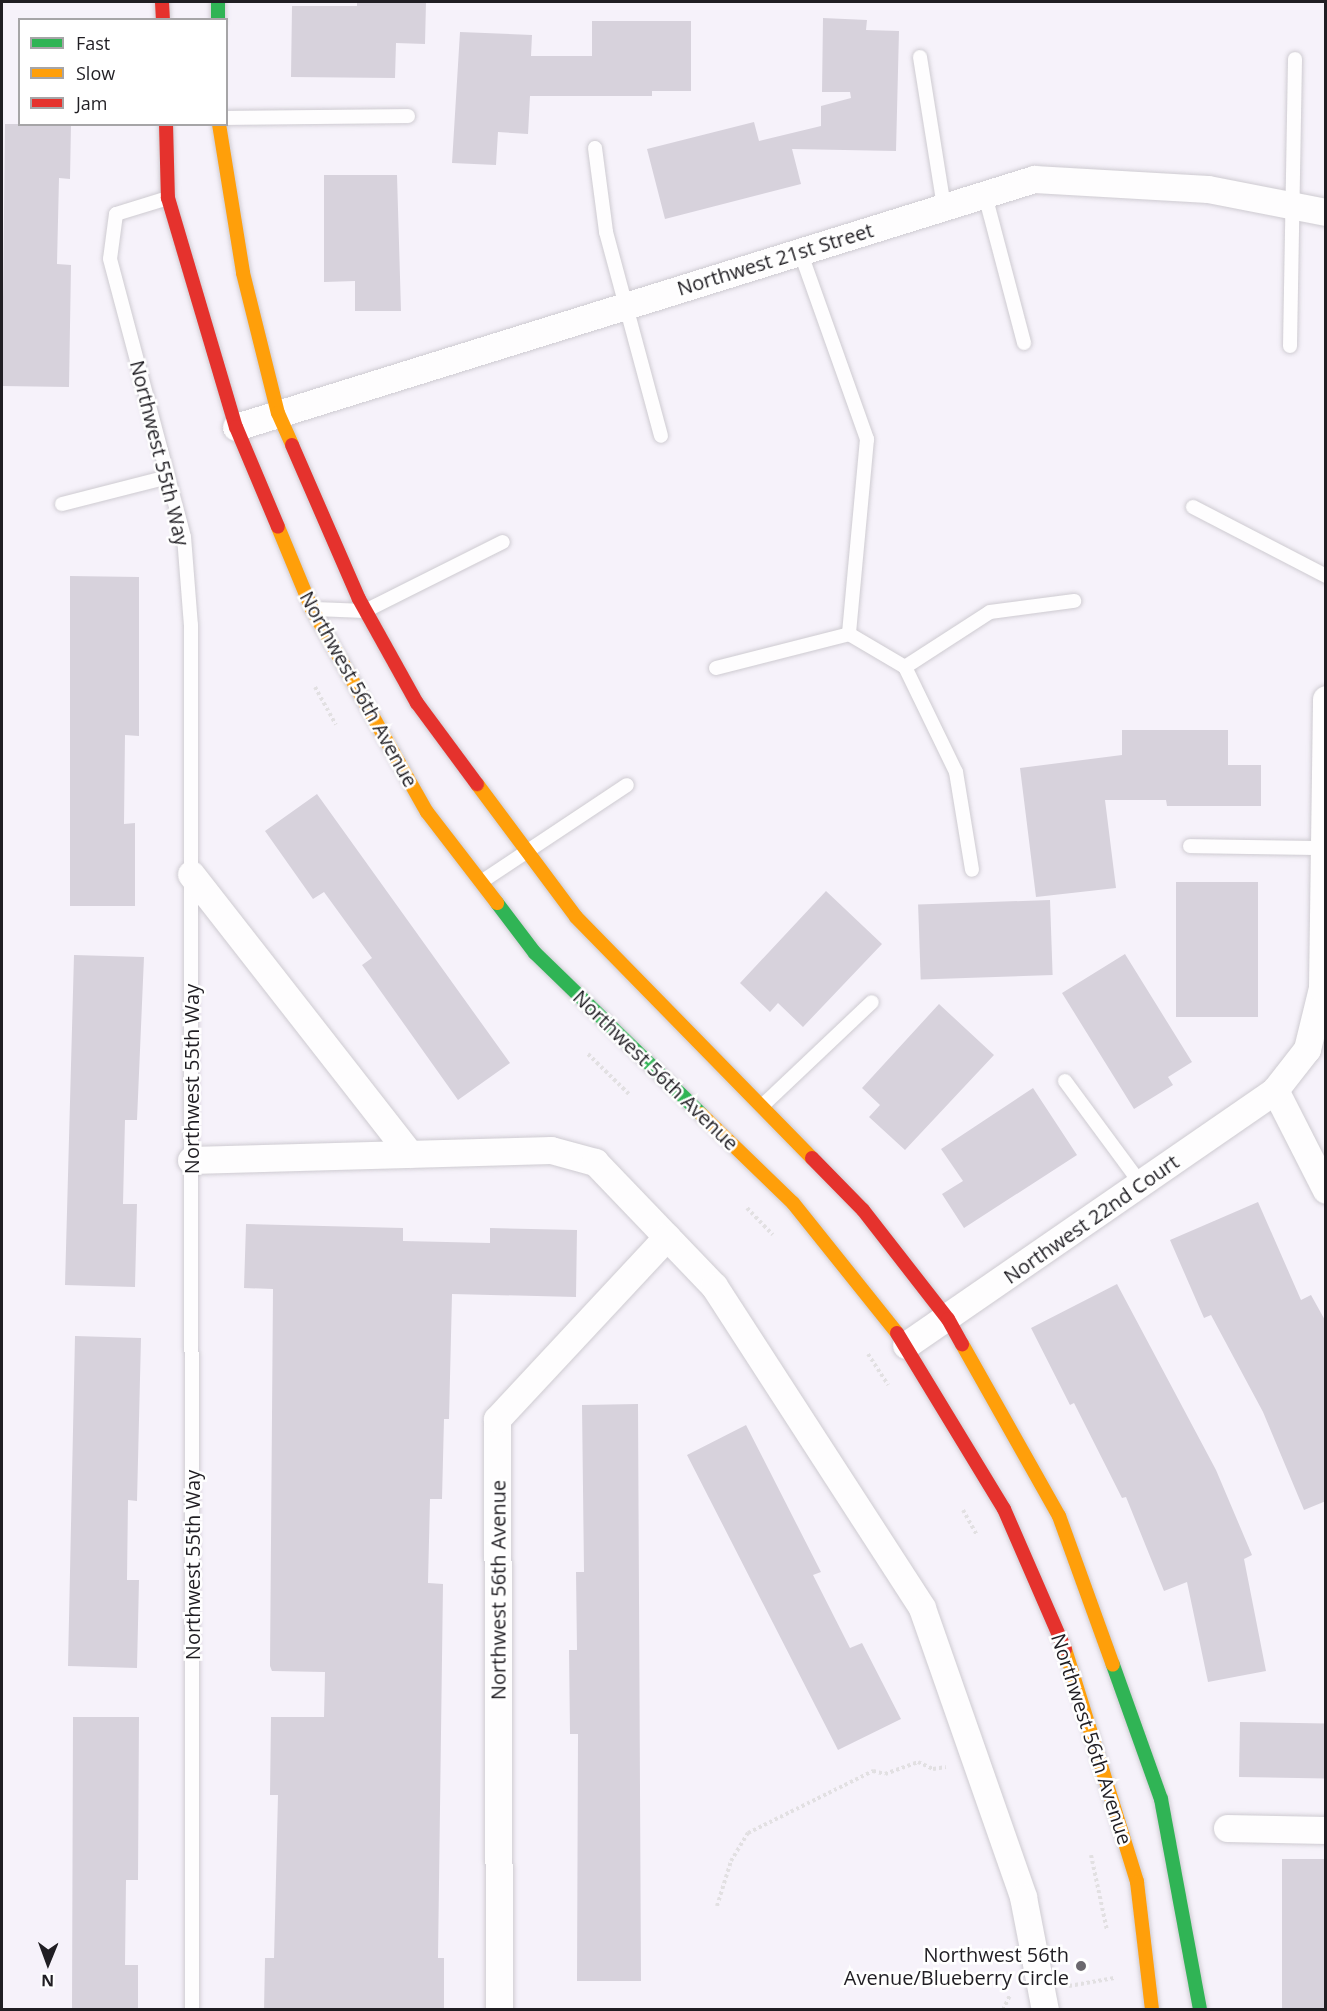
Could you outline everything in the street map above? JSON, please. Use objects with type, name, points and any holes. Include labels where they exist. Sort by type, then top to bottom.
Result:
[{"type":"street","points":[[162,2],[163,18]]},
{"type":"street","points":[[218,2],[218,18]]},
{"type":"street","name":"Northwest 56th Avenue","points":[[166,126],[168,198],[236,427],[312,609],[427,812],[536,953],[793,1203],[906,1345],[1004,1509],[1067,1653],[1137,1882],[1152,2010]]},
{"type":"street","name":"Northwest 56th Avenue","points":[[219,126],[243,273],[278,413],[365,611],[417,703],[576,917],[863,1209],[948,1319],[1059,1516],[1161,1799],[1200,2010]]},
{"type":"street","name":"Northwest 21st Street","points":[[236,427],[1034,179],[1208,189],[1326,212]]},
{"type":"street","name":"Northwest 22nd Court","points":[[906,1345],[948,1319],[1275,1090],[1306,1049],[1322,988],[1326,699]]},
{"type":"street","points":[[191,874],[410,1154]]},
{"type":"street","points":[[1275,1090],[1326,1190]]},
{"type":"street","points":[[191,1160],[551,1150],[595,1162],[714,1286],[922,1608],[1023,1897],[1043,2008]]},
{"type":"street","name":"Northwest 56th Avenue","points":[[499,2010],[497,1419],[667,1237]]},
{"type":"street","points":[[1227,1828],[1326,1830]]},
{"type":"lane","points":[[920,57],[944,207]]},
{"type":"lane","points":[[1290,346],[1295,59]]},
{"type":"lane","points":[[228,118],[408,116]]},
{"type":"lane","points":[[595,148],[606,232],[624,306],[661,436]]},
{"type":"lane","points":[[985,195],[1024,343]]},
{"type":"lane","name":"Northwest 55th Way","points":[[168,198],[116,214],[110,260],[184,537],[191,625],[192,2010]]},
{"type":"lane","points":[[800,251],[867,439],[849,634]]},
{"type":"lane","points":[[62,504],[168,477]]},
{"type":"lane","points":[[1193,507],[1326,576]]},
{"type":"lane","points":[[312,609],[365,611],[503,542]]},
{"type":"lane","points":[[905,667],[990,612],[1074,601]]},
{"type":"lane","points":[[716,668],[849,634],[905,667],[956,772],[972,870]]},
{"type":"lane","points":[[481,882],[528,853],[627,785]]},
{"type":"lane","points":[[1190,846],[1324,848]]},
{"type":"lane","points":[[762,1106],[872,1002]]},
{"type":"lane","points":[[1065,1081],[1141,1184]]},
{"type":"path","points":[[1003,2010],[1011,1994]]},
{"type":"building","points":[[357,2],[426,2],[425,44],[396,43],[395,78],[291,77],[292,6],[357,6]]},
{"type":"building","points":[[823,18],[867,20],[866,30],[899,31],[896,151],[792,149],[801,184],[665,219],[647,149],[754,122],[759,141],[821,126],[821,106],[851,98],[850,92],[822,92]]},
{"type":"building","points":[[592,21],[691,21],[691,91],[652,91],[652,96],[530,96],[528,134],[498,132],[496,165],[452,163],[460,32],[532,35],[531,56],[592,56]]},
{"type":"building","points":[[5,124],[71,126],[70,179],[59,178],[57,264],[71,265],[69,387],[2,386]]},
{"type":"building","points":[[324,175],[397,175],[401,311],[355,311],[355,281],[324,282]]},
{"type":"building","points":[[70,576],[139,577],[139,736],[125,735],[124,824],[135,823],[135,906],[70,906]]},
{"type":"building","points":[[1122,730],[1228,730],[1228,765],[1261,765],[1261,806],[1167,806],[1166,800],[1105,800],[1116,888],[1036,897],[1020,768],[1122,755]]},
{"type":"building","points":[[317,794],[510,1063],[458,1100],[362,965],[372,958],[324,892],[313,899],[265,831]]},
{"type":"building","points":[[1176,882],[1258,882],[1258,1017],[1176,1017]]},
{"type":"building","points":[[826,891],[882,944],[803,1027],[778,1003],[770,1012],[740,983]]},
{"type":"building","points":[[1050,900],[1053,975],[921,980],[918,905]]},
{"type":"building","points":[[1125,954],[1192,1062],[1168,1077],[1173,1085],[1134,1109],[1062,993]]},
{"type":"building","points":[[74,955],[144,957],[137,1120],[125,1120],[123,1204],[137,1204],[135,1287],[65,1285]]},
{"type":"building","points":[[939,1004],[994,1055],[905,1150],[869,1117],[880,1105],[862,1088]]},
{"type":"building","points":[[1033,1088],[1077,1155],[964,1228],[942,1194],[963,1181],[941,1149]]},
{"type":"building","points":[[1258,1202],[1301,1300],[1311,1295],[1326,1322],[1326,1501],[1304,1510],[1263,1412],[1211,1315],[1204,1318],[1170,1240]]},
{"type":"building","points":[[246,1224],[403,1228],[403,1241],[490,1243],[490,1228],[577,1230],[576,1297],[452,1294],[449,1419],[444,1419],[442,1499],[430,1499],[428,1583],[443,1584],[438,1958],[444,1958],[444,2010],[264,2010],[265,1958],[274,1958],[278,1795],[270,1795],[271,1717],[324,1717],[325,1672],[272,1671],[270,1666],[273,1289],[244,1288]]},
{"type":"building","points":[[1117,1284],[1216,1470],[1252,1555],[1244,1559],[1266,1671],[1208,1682],[1187,1582],[1164,1591],[1126,1497],[1122,1498],[1074,1403],[1070,1405],[1031,1328]]},
{"type":"building","points":[[75,1336],[141,1338],[137,1501],[128,1500],[127,1580],[139,1580],[137,1668],[68,1666]]},
{"type":"building","points":[[638,1404],[641,1981],[577,1981],[578,1734],[570,1734],[569,1650],[577,1650],[576,1572],[584,1572],[582,1405]]},
{"type":"building","points":[[746,1425],[821,1572],[813,1575],[850,1648],[862,1643],[901,1719],[838,1750],[687,1455]]},
{"type":"building","points":[[73,1717],[139,1717],[138,1880],[126,1880],[125,1965],[138,1965],[138,2010],[72,2010]]},
{"type":"building","points":[[1240,1722],[1326,1724],[1325,1778],[1239,1777]]},
{"type":"building","points":[[1282,1859],[1326,1859],[1326,2009],[1282,2009]]},
{"type":"traffic: fast","points":[[218,2],[218,18]]},
{"type":"traffic: fast","points":[[497,903],[535,953],[701,1114]]},
{"type":"traffic: fast","points":[[1113,1665],[1161,1799],[1200,2010]]},
{"type":"traffic: slow","points":[[219,126],[243,273],[278,413],[292,445]]},
{"type":"traffic: slow","points":[[278,527],[312,609],[427,812],[497,903]]},
{"type":"traffic: slow","points":[[477,784],[576,917],[812,1158]]},
{"type":"traffic: slow","points":[[701,1114],[793,1203],[897,1333]]},
{"type":"traffic: slow","points":[[962,1344],[1059,1516],[1113,1665]]},
{"type":"traffic: slow","points":[[1065,1649],[1137,1882],[1152,2010]]},
{"type":"traffic: jam","points":[[162,2],[163,18]]},
{"type":"traffic: jam","points":[[166,126],[168,198],[236,427],[278,527]]},
{"type":"traffic: jam","points":[[292,445],[359,599],[417,703],[477,784]]},
{"type":"traffic: jam","points":[[812,1158],[863,1210],[948,1319],[962,1344]]},
{"type":"traffic: jam","points":[[897,1333],[1004,1509],[1065,1649]]},
{"type":"place","name":"Northwest 56th Avenue/Blueberry Circle","points":[[1081,1966]]}]
